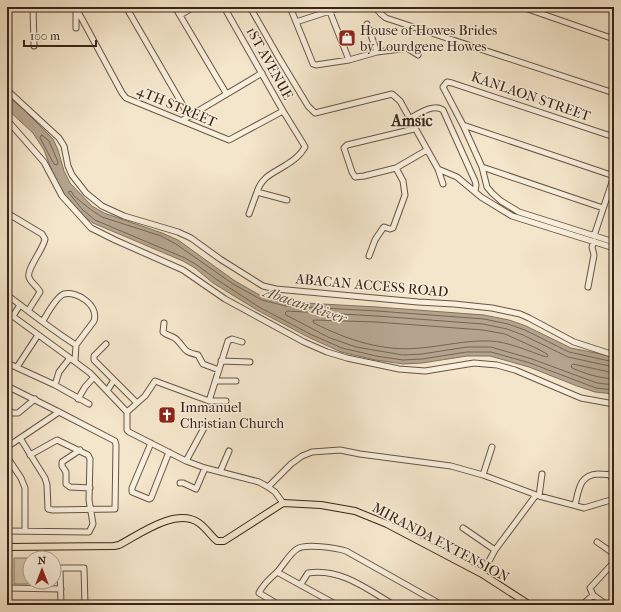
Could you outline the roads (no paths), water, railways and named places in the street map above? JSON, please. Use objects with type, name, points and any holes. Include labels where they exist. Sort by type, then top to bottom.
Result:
[{"type":"main road","points":[[7,547],[114,546],[119,545],[163,521],[180,518],[189,519],[199,523],[216,541],[220,542],[224,541],[283,503]]},
{"type":"main road","name":"MIRANDA EXTENSION","points":[[283,503],[321,505],[355,511],[372,517],[482,574],[530,605]]},
{"type":"street","points":[[33,7],[34,46]]},
{"type":"street","points":[[76,7],[76,28]]},
{"type":"street","name":"4TH STREET","points":[[76,7],[126,98],[229,140],[283,111]]},
{"type":"street","points":[[126,7],[189,116]]},
{"type":"street","points":[[175,7],[226,94]]},
{"type":"street","points":[[180,15],[194,7]]},
{"type":"street","name":"1ST AVENUE","points":[[224,7],[305,147],[287,165],[270,173],[264,178],[257,192]]},
{"type":"street","points":[[250,7],[308,106],[315,113],[392,94],[400,101],[414,129],[438,169],[443,184]]},
{"type":"street","points":[[290,7],[313,64],[316,65],[349,60],[377,52],[407,48],[418,55]]},
{"type":"street","points":[[296,22],[329,9],[342,7]]},
{"type":"street","points":[[375,7],[386,18],[614,93]]},
{"type":"street","points":[[522,7],[614,39]]},
{"type":"street","points":[[539,13],[541,7]]},
{"type":"street","points":[[329,9],[349,60]]},
{"type":"street","points":[[367,24],[377,52]]},
{"type":"street","points":[[183,120],[262,73]]},
{"type":"street","name":"KANLAON STREET","points":[[463,125],[443,87],[447,82],[614,136]]},
{"type":"street","name":"ABACAN ACCESS ROAD","points":[[7,90],[59,138],[64,146],[68,166],[72,175],[86,193],[97,202],[124,216],[178,232],[191,238],[220,259],[263,286],[276,289],[492,308],[529,318],[574,342],[614,355]]},
{"type":"street","points":[[409,119],[435,107],[443,110],[475,181],[475,192]]},
{"type":"street","points":[[7,120],[44,162],[62,196],[83,221],[91,228],[183,270],[225,299],[288,334],[327,352],[370,364],[413,370],[443,369],[474,363],[497,365],[515,370],[581,398],[614,404]]},
{"type":"street","points":[[463,125],[482,167],[487,187],[492,194],[519,212],[594,239],[614,248]]},
{"type":"street","points":[[463,125],[614,176],[592,247],[594,255],[588,287]]},
{"type":"street","points":[[414,129],[347,145],[344,148],[355,177],[396,168],[427,150]]},
{"type":"street","points":[[482,167],[603,208]]},
{"type":"street","points":[[369,256],[375,240],[383,228],[393,228],[405,195],[403,181],[396,168]]},
{"type":"street","points":[[438,169],[457,176],[475,192],[512,216],[594,239],[614,242]]},
{"type":"street","points":[[249,214],[257,192],[287,200]]},
{"type":"street","points":[[7,213],[42,234],[45,239],[28,275],[38,287],[40,292],[28,311]]},
{"type":"street","points":[[43,321],[58,298],[64,294],[78,296],[88,301],[95,317],[76,345],[73,360],[59,372],[55,385]]},
{"type":"street","points":[[7,296],[43,321],[48,327],[76,345]]},
{"type":"street","points":[[13,316],[20,305]]},
{"type":"street","points":[[7,312],[73,360],[107,390],[127,412],[127,430],[186,461],[205,468],[259,482],[275,492],[283,503]]},
{"type":"street","points":[[164,323],[163,332],[168,336],[177,339],[186,351],[198,355],[203,364],[218,370]]},
{"type":"street","points":[[17,368],[38,335]]},
{"type":"street","points":[[209,401],[221,361],[230,340],[236,339],[242,342]]},
{"type":"street","points":[[106,344],[93,358],[137,403]]},
{"type":"street","points":[[221,361],[250,362]]},
{"type":"street","points":[[7,363],[55,385],[89,404]]},
{"type":"street","points":[[78,399],[85,387],[94,378]]},
{"type":"street","points":[[107,390],[114,380]]},
{"type":"street","points":[[127,412],[145,396],[155,381],[209,401],[226,401]]},
{"type":"street","points":[[216,381],[236,381]]},
{"type":"street","points":[[7,386],[35,399],[115,442],[115,509],[48,509],[47,485],[45,478],[20,438]]},
{"type":"street","points":[[7,410],[13,413],[18,412],[35,399]]},
{"type":"street","points":[[7,447],[59,412]]},
{"type":"street","points":[[186,461],[204,428]]},
{"type":"street","points":[[7,525],[7,531],[89,532],[93,524],[90,488],[90,457],[80,450],[57,440],[30,455]]},
{"type":"street","points":[[151,443],[132,488],[132,492],[135,494],[149,499],[151,498],[169,452]]},
{"type":"street","points":[[483,475],[492,447]]},
{"type":"street","points":[[80,450],[62,462],[62,466],[66,472],[66,484],[70,488],[90,488]]},
{"type":"street","points":[[268,487],[291,464],[302,456],[312,452],[340,450],[360,454],[442,464],[483,475],[538,495],[584,508],[614,499]]},
{"type":"street","points":[[220,472],[229,451]]},
{"type":"street","points":[[7,457],[20,478],[24,488],[25,531]]},
{"type":"street","points":[[180,483],[196,489],[205,468]]},
{"type":"street","points":[[482,574],[495,550],[538,495],[542,474]]},
{"type":"street","points":[[575,505],[582,480],[587,476],[611,474],[614,482]]},
{"type":"street","points":[[463,528],[495,550]]},
{"type":"street","points":[[598,542],[614,554]]},
{"type":"street","points":[[280,605],[259,593],[262,586],[277,572],[297,548],[306,546],[346,551],[442,605]]},
{"type":"street","points":[[607,605],[593,595],[590,588],[614,562]]},
{"type":"street","points":[[62,568],[84,568],[86,605]]},
{"type":"street","points":[[277,572],[337,605]]},
{"type":"street","points":[[301,584],[308,573],[314,572],[335,574],[346,577],[394,605]]},
{"type":"street","points":[[7,588],[22,588]]},
{"type":"street","points":[[61,590],[61,605]]},
{"type":"street","points":[[582,605],[593,595]]},
{"type":"street","points":[[430,605],[432,600]]},
{"type":"water","name":"Abacan River","points":[[7,95],[53,139],[64,171],[70,183],[92,206],[104,213],[178,240],[235,281],[263,297],[286,302],[484,315],[509,320],[526,326],[571,348],[614,358],[614,394],[595,392],[529,367],[490,356],[467,356],[422,363],[403,364],[376,360],[341,352],[308,337],[257,310],[213,283],[195,268],[183,261],[93,223],[80,213],[57,184],[44,150],[33,133],[7,109]]},
{"type":"place","name":"House of Howes Brides by Lourdgene Howes","points":[[347,38]]},
{"type":"place","name":"Immanuel Christian Church","points":[[167,415]]},
{"type":"district","name":"Amsic","points":[[412,120]]}]
